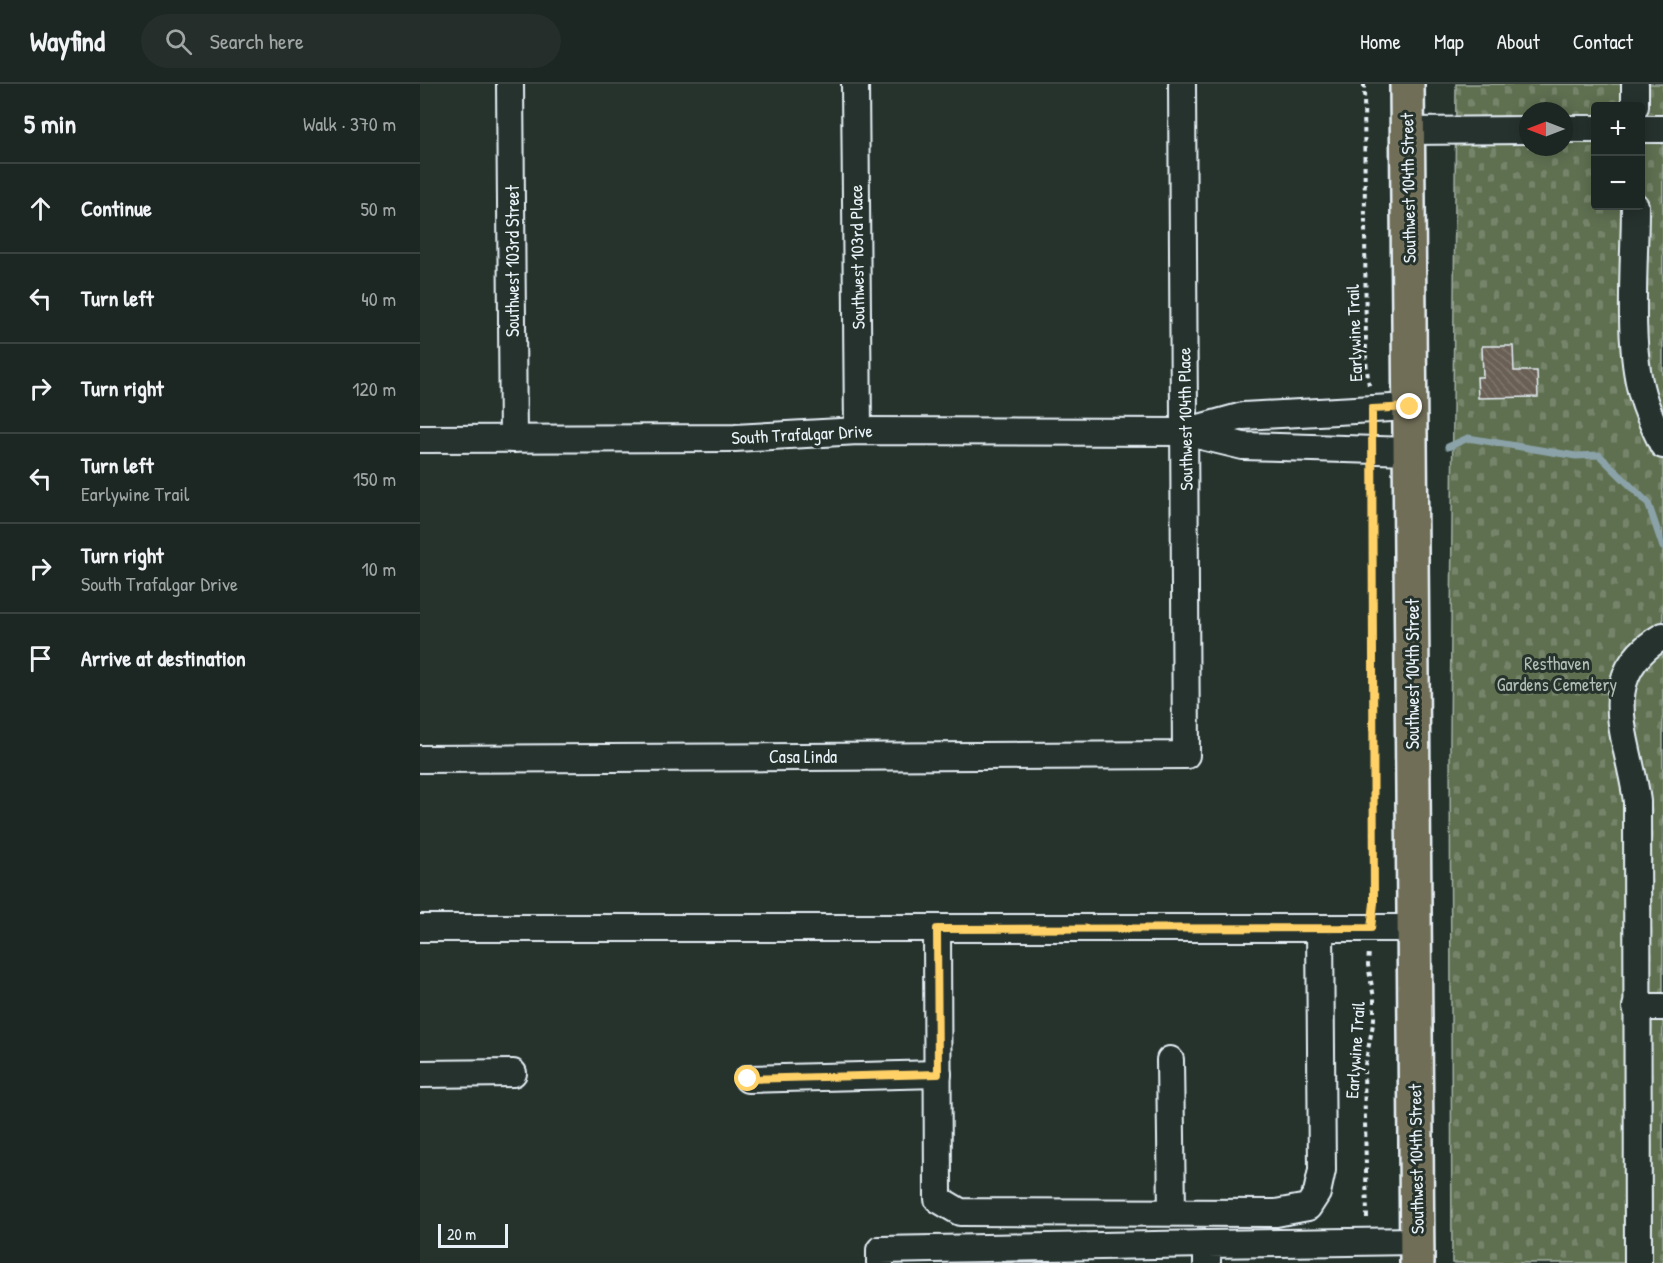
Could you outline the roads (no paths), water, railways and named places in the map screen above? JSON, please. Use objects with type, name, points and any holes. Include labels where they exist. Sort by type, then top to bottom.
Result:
[{"type":"main road","name":"Southwest 104th Street","points":[[1407,84],[1417,1252]]},
{"type":"street","name":"Southwest 103rd Street","points":[[510,84],[513,439]]},
{"type":"street","name":"Southwest 103rd Place","points":[[855,84],[858,431]]},
{"type":"street","name":"Southwest 104th Place","points":[[1182,84],[1186,755]]},
{"type":"street","points":[[1635,84],[1635,102]]},
{"type":"street","points":[[1573,129],[1591,129]]},
{"type":"street","points":[[1645,129],[1663,129]]},
{"type":"street","points":[[1407,131],[1519,130]]},
{"type":"street","points":[[1635,210],[1637,370],[1641,393],[1663,445]]},
{"type":"street","name":"South Trafalgar Drive","points":[[1185,432],[1242,416],[1410,407]]},
{"type":"street","name":"South Trafalgar Drive","points":[[420,439],[735,438],[858,431],[1185,432],[1243,446],[1410,451]]},
{"type":"street","points":[[1638,1263],[1637,802],[1634,776],[1620,726],[1620,704],[1622,687],[1629,669],[1653,642],[1663,636]]},
{"type":"street","name":"Casa Linda","points":[[420,759],[1186,755]]},
{"type":"street","points":[[420,928],[1414,928]]},
{"type":"street","points":[[937,929],[938,1199],[960,1212],[1276,1213],[1308,1207],[1317,1193],[1322,1170],[1320,928]]},
{"type":"street","points":[[1636,1007],[1663,1007]]},
{"type":"street","points":[[1170,1059],[1172,1212]]},
{"type":"street","points":[[420,1074],[513,1072]]},
{"type":"street","points":[[748,1079],[938,1074]]},
{"type":"street","points":[[880,1263],[880,1250],[1207,1254],[1330,1253],[1367,1242],[1417,1252]]},
{"type":"waterway","points":[[1448,447],[1468,438],[1576,456],[1599,455],[1648,503],[1663,547]]},
{"type":"park label","name":"Resthaven Gardens Cemetery","points":[[1557,673]]}]
